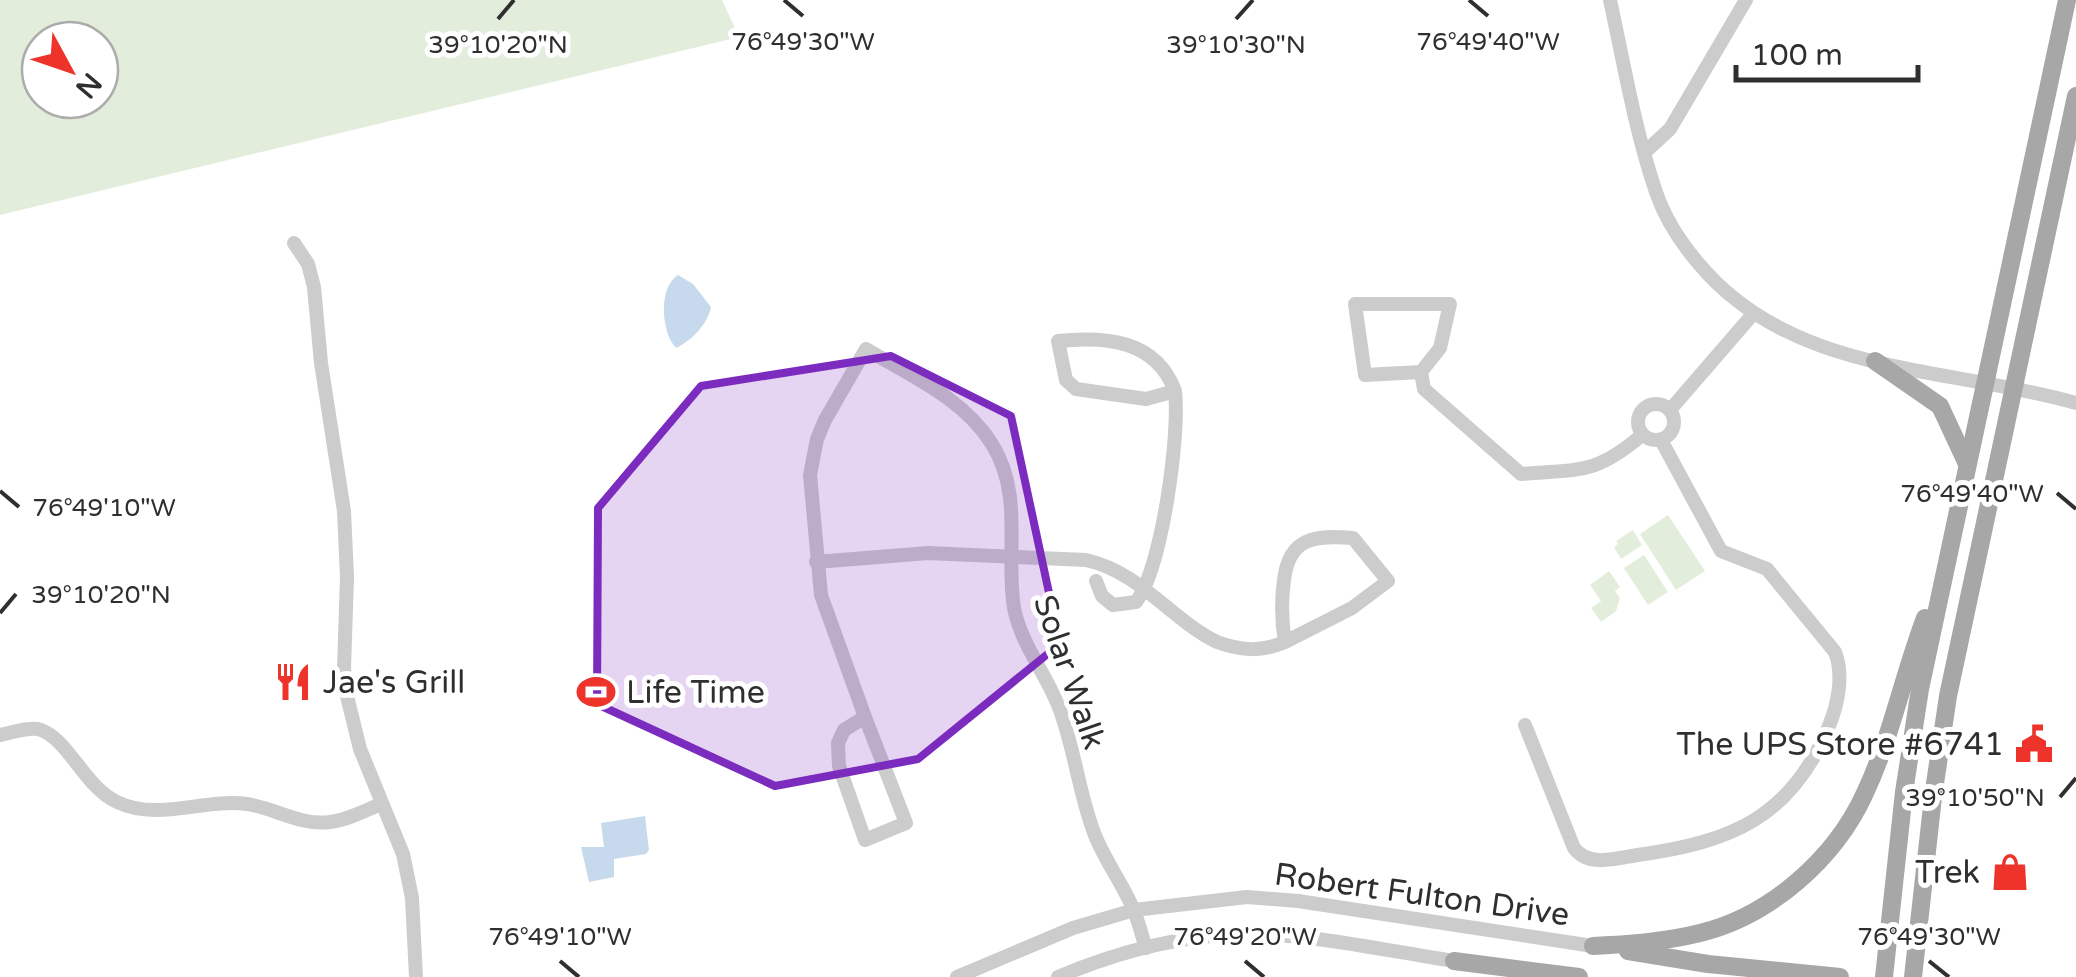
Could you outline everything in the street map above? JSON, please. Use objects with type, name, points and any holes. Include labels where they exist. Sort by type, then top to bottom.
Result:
[{"type":"main road","points":[[1884,977],[1904,792],[1944,566],[2067,0]]},
{"type":"main road","points":[[1914,968],[1948,696],[2076,96]]},
{"type":"main road","points":[[1875,361],[1940,406],[1967,464]]},
{"type":"main road","points":[[1592,946],[1654,942],[1724,926],[1790,887],[1828,852],[1866,791],[1944,566]]},
{"type":"main road","points":[[1592,946],[1708,964],[1840,977]]},
{"type":"main road","points":[[1454,962],[1503,977]]},
{"type":"main road","points":[[1454,962],[1579,977]]},
{"type":"street","points":[[1610,0],[1657,194],[1674,230],[1716,283],[1753,314],[1810,344],[2076,402]]},
{"type":"street","points":[[1645,152],[1670,129],[1746,0]]},
{"type":"street","points":[[294,243],[308,264],[314,287],[321,363],[344,511],[347,696],[360,750],[397,836],[407,875],[416,977]]},
{"type":"street","points":[[1421,372],[1364,375],[1355,304],[1450,304],[1440,348],[1421,372],[1424,389],[1521,474],[1603,464],[1642,435]]},
{"type":"street","points":[[1670,410],[1753,314]]},
{"type":"street","points":[[1096,581],[1102,596],[1114,605],[1136,602],[1146,589],[1158,553],[1176,418],[1175,391],[1158,362],[1130,344],[1116,340],[1058,341],[1066,380],[1076,389],[1146,398],[1175,391]]},
{"type":"street","name":"Solar Walk","points":[[816,562],[810,475],[816,439],[866,349],[948,398],[968,414],[990,441],[1010,491],[1013,594],[1019,626],[1058,704],[1084,806],[1098,844],[1134,910],[1146,948]]},
{"type":"street","points":[[1642,435],[1637,423],[1643,408],[1657,403],[1670,410],[1674,428],[1661,440]]},
{"type":"street","points":[[1526,724],[1574,848],[1587,859],[1602,860],[1674,850],[1742,830],[1764,817],[1801,780],[1832,718],[1838,690],[1839,664],[1835,652],[1767,569],[1730,557],[1713,542],[1661,440],[1642,435]]},
{"type":"street","points":[[865,717],[844,730],[837,754],[865,840],[906,823],[822,596],[816,562],[902,554],[1011,554],[1086,560],[1106,564],[1146,589],[1217,642],[1232,648],[1262,650],[1286,642],[1352,608],[1388,582],[1352,538],[1316,539],[1291,552],[1286,561],[1280,613],[1286,642]]},
{"type":"street","points":[[0,736],[26,729],[43,731],[61,746],[90,784],[134,808],[166,810],[232,802],[261,806],[311,823],[329,822],[381,804]]},
{"type":"street","name":"Robert Fulton Drive","points":[[957,977],[1073,928],[1134,910],[1247,898],[1298,901],[1592,946]]},
{"type":"street","name":"Robert Fulton Drive","points":[[1058,977],[1188,938],[1247,934],[1292,937],[1454,962]]},
{"type":"highlighted area","points":[[891,356],[1011,416],[1060,644],[918,759],[775,786],[597,704],[598,508],[701,386]]},
{"type":"green space","points":[[0,0],[722,0],[739,37],[0,215]]},
{"type":"green space","points":[[1668,515],[1705,571],[1676,590],[1640,534]]},
{"type":"green space","points":[[1633,530],[1642,545],[1621,559],[1614,547],[1616,541]]},
{"type":"green space","points":[[1644,555],[1668,592],[1648,605],[1624,568]]},
{"type":"green space","points":[[1609,571],[1620,587],[1615,591],[1620,598],[1616,611],[1601,622],[1591,608],[1601,601],[1590,585]]},
{"type":"water","points":[[678,275],[693,284],[711,307],[698,331],[676,348],[667,332],[664,310],[667,289]]},
{"type":"water","points":[[645,816],[649,850],[646,854],[614,859],[614,877],[589,882],[581,847],[604,847],[601,823]]},
{"type":"place","name":"Jae's Grill","points":[[293,682]]},
{"type":"place","name":"Life Time","points":[[596,692]]},
{"type":"place","name":"The UPS Store #6741","points":[[2034,744]]},
{"type":"place","name":"Trek","points":[[2010,872]]}]
